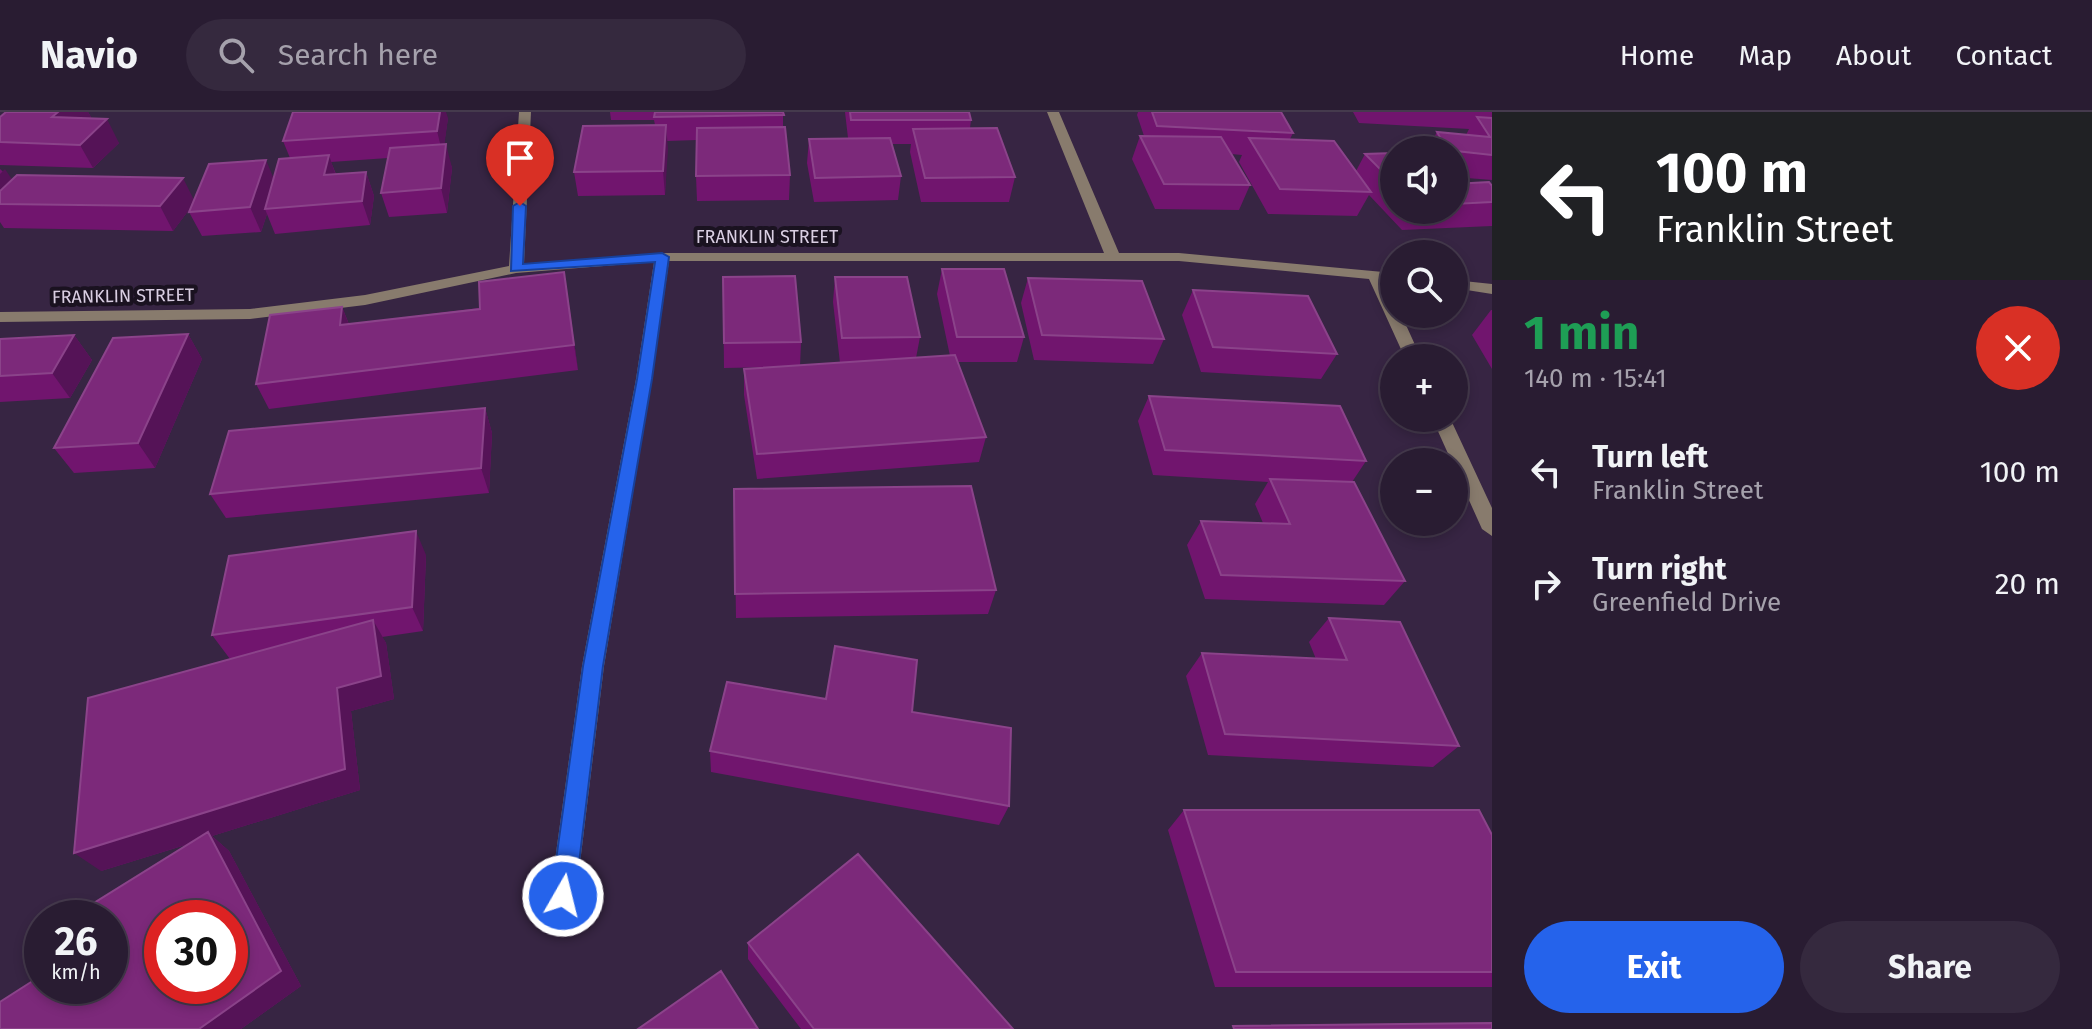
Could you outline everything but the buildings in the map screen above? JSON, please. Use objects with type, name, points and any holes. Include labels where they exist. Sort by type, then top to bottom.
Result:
[{"type":"street","points":[[516,269],[525,112]]},
{"type":"street","points":[[1053,112],[1113,256]]},
{"type":"street","points":[[563,896],[593,666],[644,379],[662,257]]},
{"type":"street","name":"FRANKLIN STREET","points":[[0,317],[250,314],[365,300],[516,269],[662,257],[1179,257],[1380,276]]},
{"type":"street","points":[[1375,275],[1407,344]]},
{"type":"street","points":[[1468,286],[1492,289]]},
{"type":"street","points":[[1447,432],[1492,529]]},
{"type":"route","points":[[520,206],[516,269],[662,257],[644,379],[593,666],[563,896]]}]
